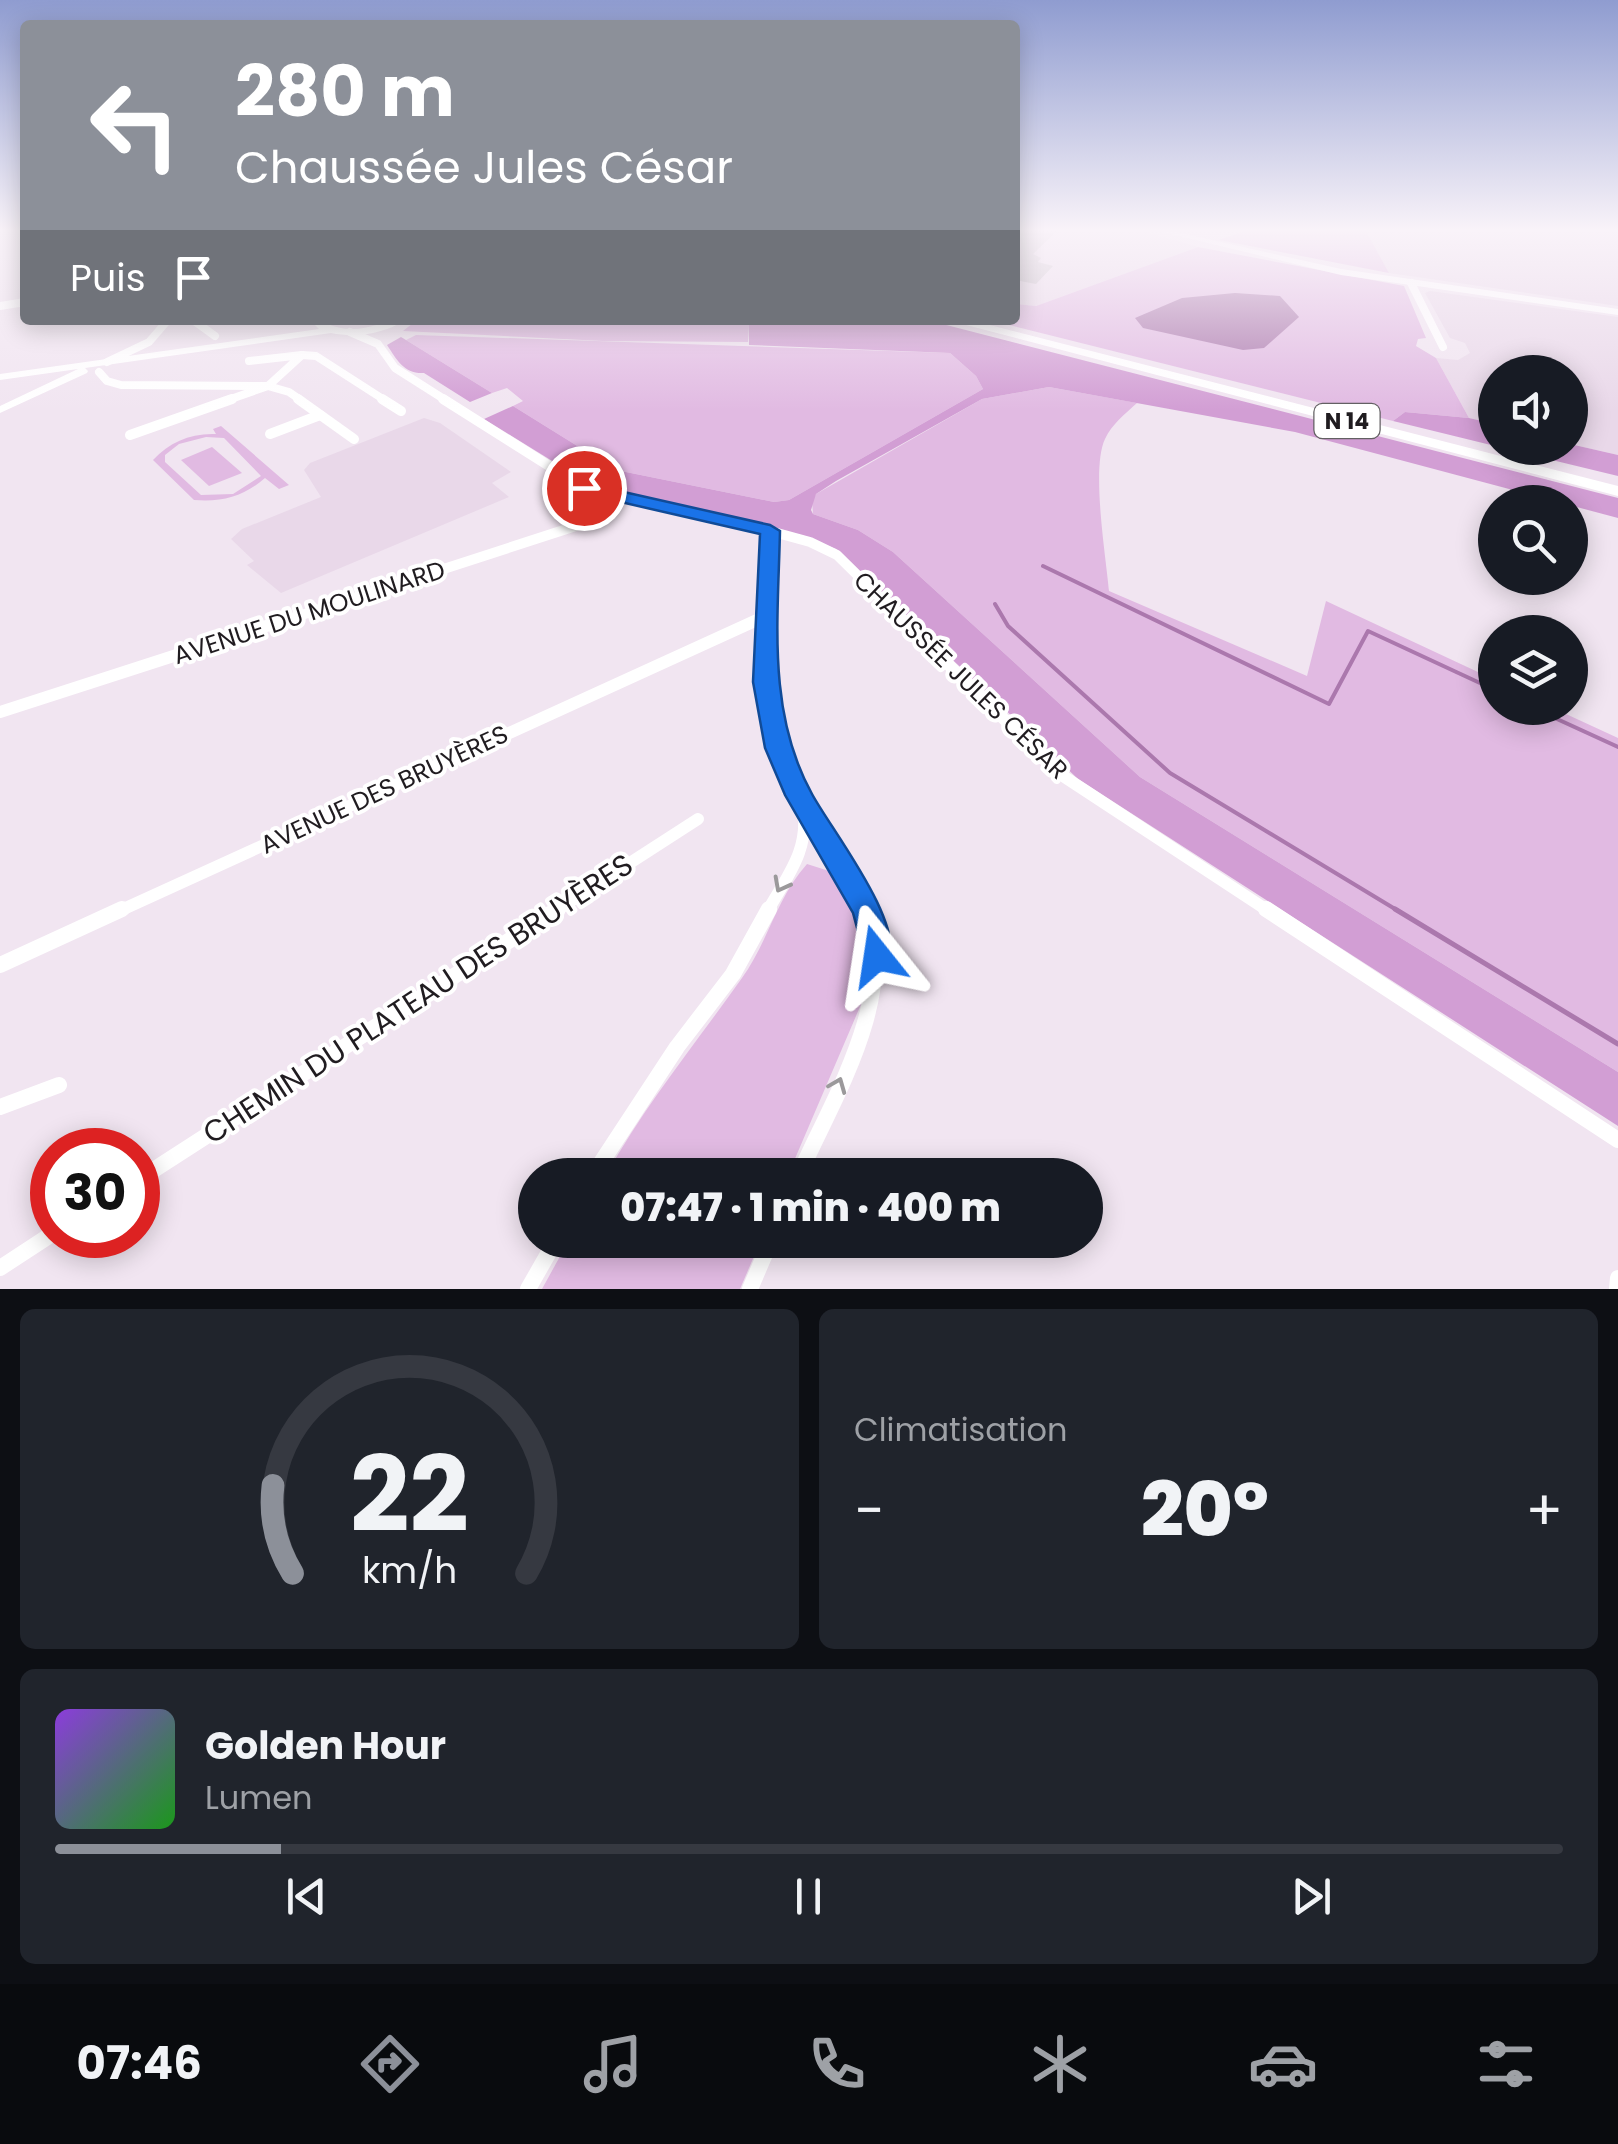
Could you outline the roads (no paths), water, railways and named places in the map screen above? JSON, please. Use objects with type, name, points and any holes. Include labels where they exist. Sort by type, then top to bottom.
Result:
[{"type":"highway","name":"N 14","points":[[974,325],[1618,487]]},
{"type":"highway","name":"N 14","points":[[994,325],[1618,487]]},
{"type":"street","points":[[1415,291],[1444,347]]},
{"type":"street","points":[[1469,291],[1618,312]]},
{"type":"street","points":[[107,366],[149,342],[164,325]]},
{"type":"street","points":[[200,325],[215,336]]},
{"type":"street","points":[[287,336],[306,325]]},
{"type":"street","points":[[323,325],[332,330]]},
{"type":"street","points":[[0,377],[107,366],[287,336],[386,326]]},
{"type":"street","points":[[378,344],[386,326]]},
{"type":"street","name":"CHAUSSÉE JULES CÉSAR","points":[[350,332],[378,344],[395,368],[584,488],[770,531],[810,542],[837,555],[1060,774],[1618,1140]]},
{"type":"street","points":[[249,361],[288,353],[316,356],[401,411]]},
{"type":"street","points":[[130,435],[268,386],[302,355]]},
{"type":"street","points":[[107,366],[107,381],[120,385],[268,386],[289,392],[354,439]]},
{"type":"street","points":[[0,410],[84,369]]},
{"type":"street","points":[[270,434],[320,415]]},
{"type":"street","name":"AVENUE DU MOULINARD","points":[[0,712],[579,525],[609,496]]},
{"type":"street","points":[[604,1158],[677,1047],[733,974],[803,847],[806,821],[778,748],[765,682],[770,531]]},
{"type":"street","name":"AVENUE DES BRUYÈRES","points":[[0,965],[768,616]]},
{"type":"street","points":[[798,795],[866,910],[876,937],[877,956],[870,995],[806,1158]]},
{"type":"street","name":"CHEMIN DU PLATEAU DES BRUYÈRES","points":[[160,1166],[698,818]]},
{"type":"street","points":[[0,1108],[59,1085]]},
{"type":"street","points":[[0,1268],[30,1248]]},
{"type":"street","points":[[528,1289],[546,1258]]},
{"type":"street","points":[[750,1289],[763,1258]]},
{"type":"street","points":[[1617,1289],[1618,1278]]},
{"type":"waterway","points":[[1043,566],[1329,704],[1368,631],[1478,682]]},
{"type":"waterway","points":[[995,604],[1008,626],[1170,773],[1400,912]]},
{"type":"waterway","points":[[1570,725],[1618,747]]},
{"type":"waterway","points":[[1395,909],[1618,1044]]}]
